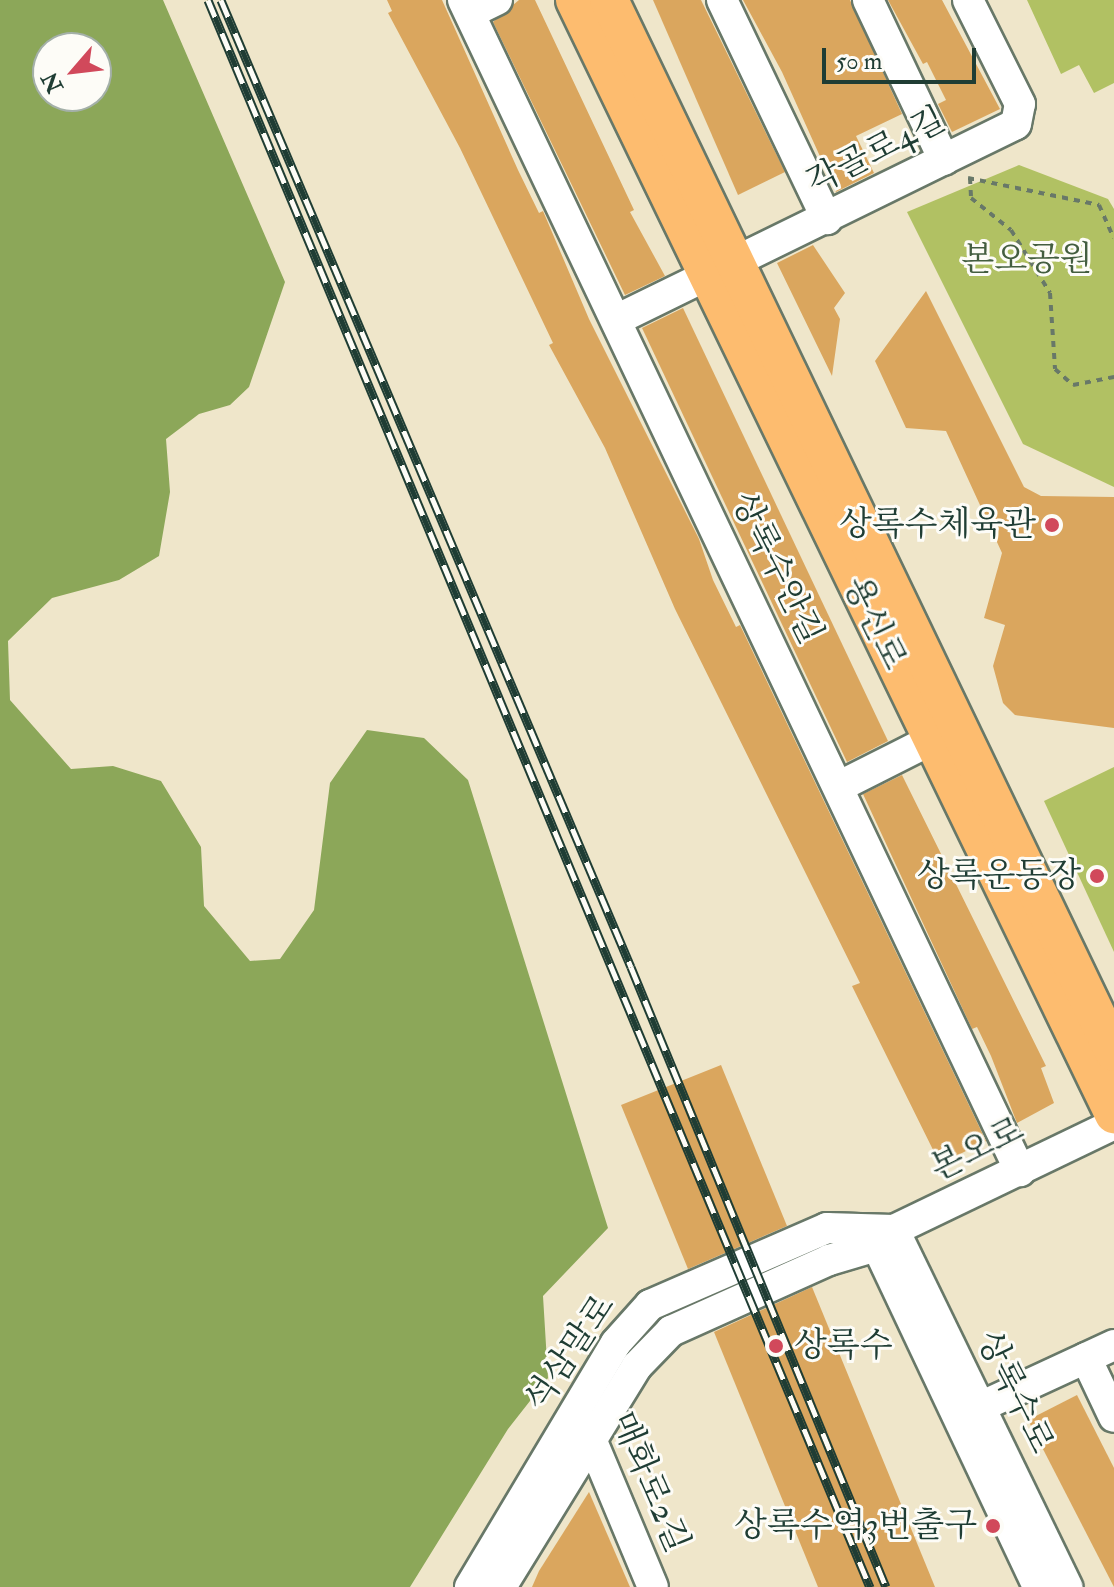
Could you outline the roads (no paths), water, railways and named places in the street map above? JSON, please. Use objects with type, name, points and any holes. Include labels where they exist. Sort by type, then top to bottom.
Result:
[{"type":"main road","name":"용신로","points":[[575,0],[721,270],[1114,1052]]},
{"type":"main road","name":"용신로","points":[[609,0],[721,270],[931,740],[1114,1114]]},
{"type":"street","points":[[467,7],[497,0]]},
{"type":"street","points":[[722,0],[827,219]]},
{"type":"street","points":[[868,0],[944,160]]},
{"type":"street","name":"각골로4길","points":[[616,320],[1016,124],[1020,104],[968,0]]},
{"type":"street","name":"상록수안길","points":[[467,7],[840,786],[1020,1171]]},
{"type":"street","points":[[840,786],[931,740]]},
{"type":"street","name":"본오로","points":[[885,1238],[1114,1124]]},
{"type":"street","name":"석삼말로","points":[[470,1587],[616,1343],[650,1305],[827,1228],[885,1238]]},
{"type":"street","name":"석삼말로","points":[[501,1587],[637,1366],[671,1331],[885,1238]]},
{"type":"street","name":"상록수로","points":[[885,1238],[980,1407],[1067,1587]]},
{"type":"street","name":"상록수로","points":[[885,1238],[1038,1587]]},
{"type":"street","points":[[980,1407],[1114,1345]]},
{"type":"street","points":[[1086,1358],[1114,1417]]},
{"type":"street","name":"매화로2길","points":[[577,1407],[653,1587]]},
{"type":"railway","points":[[208,0],[870,1587]]},
{"type":"railway","points":[[221,0],[631,967],[886,1587]]},
{"type":"place","name":"상록수체육관","points":[[1052,525]]},
{"type":"place","name":"상록운동장","points":[[1097,876]]},
{"type":"place","name":"상록수","points":[[776,1346]]},
{"type":"place","name":"상록수역3번출구","points":[[993,1526]]},
{"type":"park label","name":"본오공원","points":[[1027,260]]}]
